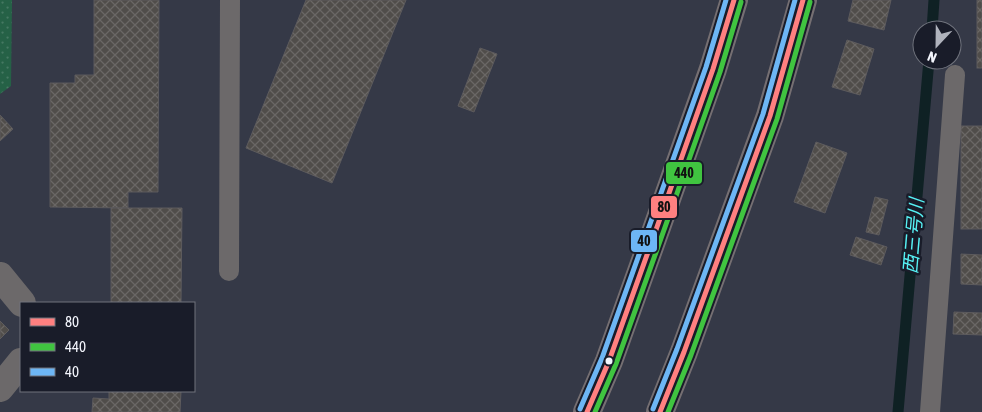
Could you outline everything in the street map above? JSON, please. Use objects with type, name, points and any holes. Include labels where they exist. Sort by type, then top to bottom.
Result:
[{"type":"highway","points":[[587,412],[609,361],[654,236],[713,69],[734,0]]},
{"type":"highway","points":[[660,412],[688,343],[770,116],[803,0]]},
{"type":"street","points":[[0,276],[21,302]]},
{"type":"street","points":[[0,388],[20,363]]},
{"type":"lane","points":[[229,271],[230,0]]},
{"type":"lane","points":[[930,412],[956,75]]},
{"type":"green space","points":[[0,0],[12,0],[11,86],[0,94]]},
{"type":"building","points":[[94,0],[159,0],[158,192],[128,192],[128,208],[50,207],[50,83],[75,83],[75,75],[94,75]]},
{"type":"building","points":[[306,0],[406,0],[332,183],[246,148]]},
{"type":"building","points":[[853,0],[891,0],[884,30],[848,21]]},
{"type":"building","points":[[977,0],[982,0],[982,68],[977,68]]},
{"type":"building","points":[[847,40],[874,49],[860,95],[832,87]]},
{"type":"building","points":[[480,48],[497,54],[474,112],[458,106]]},
{"type":"building","points":[[0,115],[13,129],[0,141]]},
{"type":"building","points":[[961,126],[982,126],[982,229],[961,229]]},
{"type":"building","points":[[816,142],[847,153],[825,213],[794,202]]},
{"type":"building","points":[[875,197],[888,200],[879,235],[866,232]]},
{"type":"building","points":[[111,208],[182,208],[181,302],[111,302]]},
{"type":"building","points":[[856,237],[887,247],[881,265],[850,255]]},
{"type":"building","points":[[961,254],[982,255],[982,285],[961,284]]},
{"type":"building","points":[[954,312],[982,313],[982,335],[953,334]]},
{"type":"building","points":[[0,321],[9,330],[0,339]]},
{"type":"building","points":[[109,392],[181,392],[180,412],[92,412],[93,398],[109,399]]},
{"type":"waterway","name":"西三号川","points":[[933,20],[934,0]]},
{"type":"waterway","name":"西三号川","points":[[898,412],[928,70]]},
{"type":"transit line","name":"40","points":[[580,409],[602,358],[650,224],[706,67],[726,0]]},
{"type":"transit line","name":"80","points":[[587,412],[609,361],[657,227],[713,69],[734,0]]},
{"type":"transit line","name":"40","points":[[653,409],[677,349],[763,114],[795,0]]},
{"type":"transit line","name":"80","points":[[660,412],[684,352],[770,116],[803,0]]},
{"type":"transit line","name":"440","points":[[595,412],[616,364],[664,230],[720,72],[741,2]]},
{"type":"transit line","name":"440","points":[[668,412],[691,355],[777,119],[810,2]]}]
